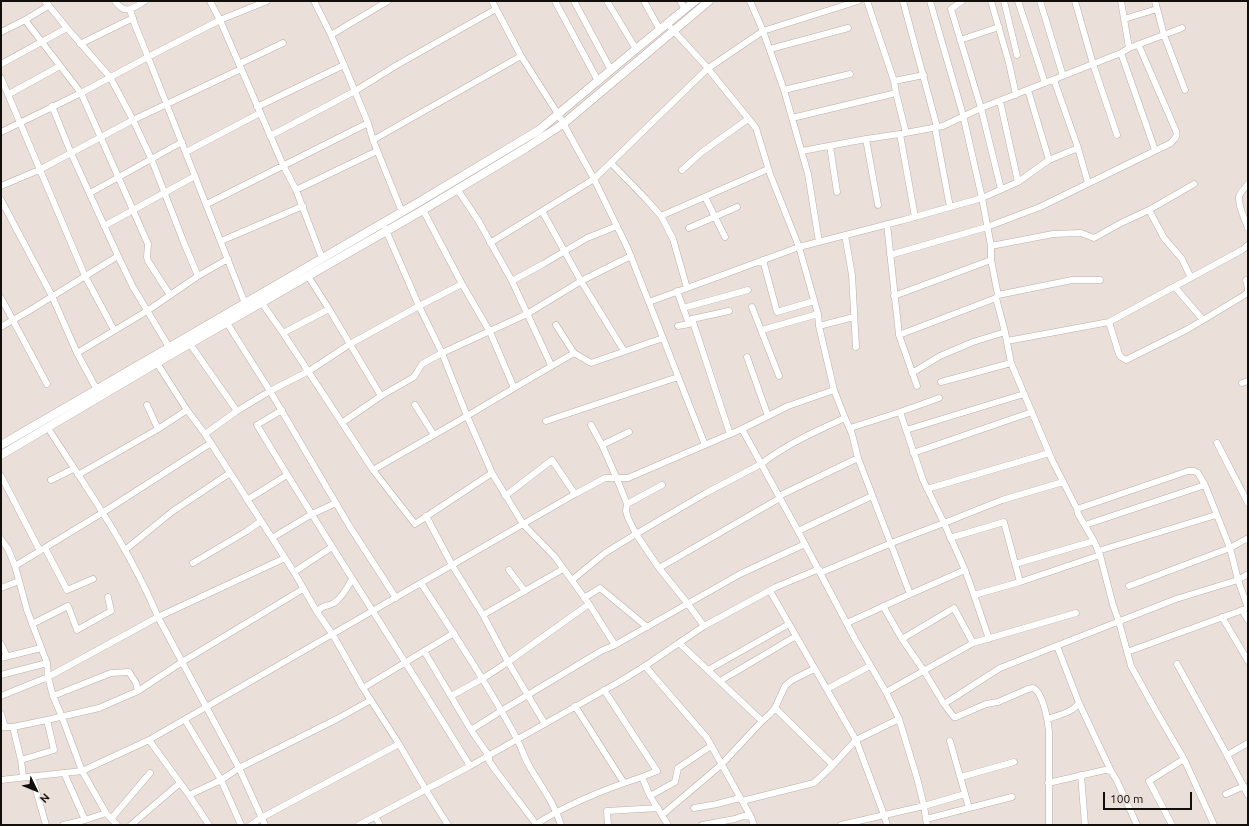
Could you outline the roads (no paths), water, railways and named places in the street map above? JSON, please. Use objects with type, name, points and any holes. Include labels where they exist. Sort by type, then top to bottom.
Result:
[{"type":"main road","points":[[1,445],[97,390],[190,344],[227,323],[322,258],[539,130],[636,48],[695,1]]},
{"type":"main road","points":[[1,455],[48,428],[155,360],[168,348],[247,308],[262,304],[526,148],[563,124],[709,1]]},
{"type":"street","points":[[115,1],[119,7],[124,10],[130,10],[144,1]]},
{"type":"street","points":[[210,1],[220,20],[283,166],[303,206],[322,258]]},
{"type":"street","points":[[1,132],[81,93],[220,20],[267,1]]},
{"type":"street","points":[[314,1],[331,35],[355,91],[377,151],[402,212]]},
{"type":"street","points":[[331,35],[388,1]]},
{"type":"street","points":[[492,1],[521,56],[558,114],[594,179],[617,226],[631,256],[705,445]]},
{"type":"street","points":[[555,1],[598,80]]},
{"type":"street","points":[[574,1],[611,70]]},
{"type":"street","points":[[607,1],[636,48]]},
{"type":"street","points":[[644,1],[660,30]]},
{"type":"street","points":[[680,1],[685,9]]},
{"type":"street","points":[[750,1],[764,30],[802,151],[808,174],[819,242]]},
{"type":"street","points":[[490,243],[594,179],[707,68],[764,30],[858,1]]},
{"type":"street","points":[[868,1],[894,81],[915,217]]},
{"type":"street","points":[[903,1],[924,75],[936,127],[950,207]]},
{"type":"street","points":[[930,1],[963,115],[982,198],[997,296],[1011,363],[1049,453],[1077,509],[1078,514],[1094,541],[1099,553],[1112,605],[1119,622],[1131,666],[1184,759],[1214,825]]},
{"type":"street","points":[[962,1],[951,9],[981,108],[1001,189]]},
{"type":"street","points":[[991,1],[1010,63],[1016,95]]},
{"type":"street","points":[[1004,1],[1017,55]]},
{"type":"street","points":[[1018,1],[1045,83]]},
{"type":"street","points":[[1040,1],[1063,76]]},
{"type":"street","points":[[1075,1],[1092,64],[1117,135]]},
{"type":"street","points":[[1121,1],[1129,48]]},
{"type":"street","points":[[1155,1],[1164,35],[1185,90]]},
{"type":"street","points":[[1,32],[25,20],[47,3],[80,44],[110,77],[151,158],[198,276]]},
{"type":"street","points":[[270,136],[355,91],[397,65],[496,9]]},
{"type":"street","points":[[1124,19],[1157,9]]},
{"type":"street","points":[[130,10],[247,308]]},
{"type":"street","points":[[80,44],[132,18]]},
{"type":"street","points":[[25,20],[81,93],[148,244],[148,261],[170,295]]},
{"type":"street","points":[[668,23],[673,31],[707,68],[756,128],[768,169],[799,247],[818,314],[819,326],[834,390],[850,428],[858,458],[910,594]]},
{"type":"street","points":[[1,64],[67,28]]},
{"type":"street","points":[[770,49],[848,28]]},
{"type":"street","points":[[960,40],[999,28]]},
{"type":"street","points":[[802,151],[943,126],[963,115],[1182,28]]},
{"type":"street","points":[[1,186],[39,170],[133,120],[240,67],[283,43]]},
{"type":"street","points":[[890,255],[987,227],[1040,207],[1171,143],[1177,135],[1139,46]]},
{"type":"street","points":[[1121,52],[1156,150]]},
{"type":"street","points":[[373,140],[521,56]]},
{"type":"street","points":[[258,107],[344,65]]},
{"type":"street","points":[[9,94],[60,66]]},
{"type":"street","points":[[784,90],[850,74]]},
{"type":"street","points":[[894,81],[924,75]]},
{"type":"street","points":[[1,78],[85,276],[114,330]]},
{"type":"street","points":[[1054,80],[1078,148],[1088,183]]},
{"type":"street","points":[[1028,90],[1049,160]]},
{"type":"street","points":[[792,118],[896,93]]},
{"type":"street","points":[[1000,101],[1018,182]]},
{"type":"street","points":[[52,106],[71,153],[118,256],[133,287],[168,348]]},
{"type":"street","points":[[186,152],[260,113]]},
{"type":"street","points":[[682,170],[702,152],[748,119]]},
{"type":"street","points":[[206,204],[368,123]]},
{"type":"street","points":[[866,139],[878,205]]},
{"type":"street","points":[[90,193],[118,176],[182,142]]},
{"type":"street","points":[[830,146],[838,192]]},
{"type":"street","points":[[648,302],[799,247],[982,198],[1018,182],[1049,160],[1078,148]]},
{"type":"street","points":[[296,190],[377,151]]},
{"type":"street","points":[[611,163],[662,216],[673,239],[687,288]]},
{"type":"street","points":[[662,216],[768,169]]},
{"type":"street","points":[[104,226],[195,176]]},
{"type":"street","points":[[990,246],[1054,234],[1081,233],[1094,238],[1149,210],[1194,184]]},
{"type":"street","points":[[1248,184],[1241,192],[1239,198],[1240,207],[1248,228]]},
{"type":"street","points":[[457,189],[478,220],[512,281],[551,365]]},
{"type":"street","points":[[705,197],[725,237]]},
{"type":"street","points":[[1,200],[52,296],[77,353],[97,390]]},
{"type":"street","points":[[221,241],[303,206]]},
{"type":"street","points":[[689,228],[737,207]]},
{"type":"street","points":[[423,210],[462,284],[490,332],[514,388]]},
{"type":"street","points":[[1149,210],[1164,238],[1182,259],[1191,278]]},
{"type":"street","points":[[542,211],[581,281],[624,351]]},
{"type":"street","points":[[383,223],[419,306],[442,354],[492,473],[523,524],[555,557],[589,604],[615,645]]},
{"type":"street","points":[[887,224],[899,335],[917,386]]},
{"type":"street","points":[[512,281],[587,238],[617,226]]},
{"type":"street","points":[[844,235],[852,275],[856,347]]},
{"type":"street","points":[[1007,341],[1109,322],[1242,250],[1248,245]]},
{"type":"street","points":[[1,327],[118,256]]},
{"type":"street","points":[[343,422],[380,396],[414,377],[422,364],[527,314],[581,281],[631,256]]},
{"type":"street","points":[[77,353],[147,311],[198,276],[228,259]]},
{"type":"street","points":[[763,260],[777,312],[814,301]]},
{"type":"street","points":[[894,296],[991,260]]},
{"type":"street","points":[[308,276],[380,396]]},
{"type":"street","points":[[899,335],[997,296],[1072,280],[1100,280]]},
{"type":"street","points":[[1109,322],[1119,354],[1126,360],[1188,329],[1243,296],[1248,292],[1246,280]]},
{"type":"street","points":[[206,434],[237,411],[270,391],[309,371],[350,344],[462,284]]},
{"type":"street","points":[[1175,287],[1203,320]]},
{"type":"street","points":[[683,308],[748,290]]},
{"type":"street","points":[[677,291],[683,308],[691,321],[730,434]]},
{"type":"street","points":[[1,298],[47,384]]},
{"type":"street","points":[[262,304],[309,371],[373,470],[415,524],[492,473]]},
{"type":"street","points":[[752,307],[779,376]]},
{"type":"street","points":[[283,333],[329,309]]},
{"type":"street","points":[[678,326],[729,311]]},
{"type":"street","points":[[762,330],[818,314]]},
{"type":"street","points":[[819,326],[854,316]]},
{"type":"street","points":[[227,323],[282,410],[336,503],[396,598]]},
{"type":"street","points":[[556,325],[574,353],[591,363],[663,338]]},
{"type":"street","points":[[912,373],[940,356],[973,342],[1005,332]]},
{"type":"street","points":[[190,344],[237,411]]},
{"type":"street","points":[[373,470],[574,353]]},
{"type":"street","points":[[747,357],[768,416]]},
{"type":"street","points":[[155,360],[187,410],[206,434],[294,572],[317,612],[333,635],[363,688],[448,825]]},
{"type":"street","points":[[941,382],[1011,363]]},
{"type":"street","points":[[546,421],[678,377]]},
{"type":"street","points":[[1,780],[82,771],[150,740],[605,478],[628,478],[742,429],[788,406],[834,390]]},
{"type":"street","points":[[906,430],[1024,394]]},
{"type":"street","points":[[850,428],[939,398]]},
{"type":"street","points":[[415,405],[434,435]]},
{"type":"street","points":[[147,406],[158,429]]},
{"type":"street","points":[[78,475],[158,429],[187,410]]},
{"type":"street","points":[[282,410],[257,425],[470,766]]},
{"type":"street","points":[[900,412],[913,453],[927,489],[965,570],[989,639]]},
{"type":"street","points":[[913,453],[1032,412]]},
{"type":"street","points":[[572,580],[605,553],[636,534],[706,493],[761,464],[773,454],[801,438],[846,418]]},
{"type":"street","points":[[591,425],[602,445],[617,479],[627,504],[626,511],[628,518],[636,534],[659,568],[704,626]]},
{"type":"street","points":[[48,428],[125,550],[150,595],[158,616],[239,768],[265,825]]},
{"type":"street","points":[[742,429],[870,666],[886,692],[899,719],[909,750],[927,822],[969,808],[1012,797]]},
{"type":"street","points":[[602,445],[629,432]]},
{"type":"street","points":[[16,566],[211,443]]},
{"type":"street","points":[[1217,443],[1248,503]]},
{"type":"street","points":[[927,489],[1049,453]]},
{"type":"street","points":[[659,568],[779,497],[858,458]]},
{"type":"street","points":[[506,496],[552,460],[575,494]]},
{"type":"street","points":[[52,480],[74,469]]},
{"type":"street","points":[[1077,509],[1188,471],[1198,473],[1205,485],[1216,516],[1230,548],[1248,620]]},
{"type":"street","points":[[125,550],[173,511],[230,472]]},
{"type":"street","points":[[247,500],[287,475]]},
{"type":"street","points":[[1,476],[67,590],[93,579]]},
{"type":"street","points":[[359,825],[489,756],[645,666],[704,626],[776,587],[1002,500],[1063,482]]},
{"type":"street","points":[[627,504],[662,485]]},
{"type":"street","points":[[1085,525],[1205,485]]},
{"type":"street","points":[[798,531],[872,496]]},
{"type":"street","points":[[272,538],[312,514],[336,503]]},
{"type":"street","points":[[426,516],[452,565],[483,615],[544,724]]},
{"type":"street","points":[[974,595],[1020,582],[1099,553],[1216,516]]},
{"type":"street","points":[[194,563],[247,531],[261,520]]},
{"type":"street","points":[[950,538],[1004,522],[1020,582]]},
{"type":"street","points":[[1129,586],[1230,548],[1248,538]]},
{"type":"street","points":[[1,539],[8,549],[16,566],[26,610],[46,663],[53,696],[82,771],[106,813],[117,825]]},
{"type":"street","points":[[1015,564],[1094,541]]},
{"type":"street","points":[[470,730],[601,651],[615,645],[740,574],[805,544]]},
{"type":"street","points":[[294,572],[332,547]]},
{"type":"street","points":[[1,552],[8,549]]},
{"type":"street","points":[[1,696],[48,677],[158,616],[214,592],[285,558]]},
{"type":"street","points":[[483,615],[563,569]]},
{"type":"street","points":[[509,570],[525,591]]},
{"type":"street","points":[[847,623],[965,570]]},
{"type":"street","points":[[944,704],[1000,668],[1176,599],[1238,580],[1248,574]]},
{"type":"street","points":[[317,612],[321,607],[334,602],[348,588],[352,579]]},
{"type":"street","points":[[1,588],[19,581]]},
{"type":"street","points":[[421,583],[454,633],[501,711],[517,739],[528,763],[557,811],[561,825]]},
{"type":"street","points":[[584,598],[600,588],[646,627]]},
{"type":"street","points":[[1,714],[3,727],[13,727],[99,708],[138,692],[182,662],[303,589]]},
{"type":"street","points":[[770,591],[856,740],[887,825]]},
{"type":"street","points":[[32,624],[68,606],[77,630],[111,611],[108,597]]},
{"type":"street","points":[[451,696],[482,679],[508,662],[589,604]]},
{"type":"street","points":[[883,606],[902,640],[924,671],[952,716],[956,718],[986,704],[1010,698],[1028,689],[1036,689],[1047,719],[1049,742],[1049,825]]},
{"type":"street","points":[[902,640],[954,608],[973,643]]},
{"type":"street","points":[[1127,652],[1246,609]]},
{"type":"street","points":[[886,692],[973,643],[1076,613]]},
{"type":"street","points":[[1222,617],[1248,661]]},
{"type":"street","points":[[708,670],[790,624]]},
{"type":"street","points":[[363,688],[454,633]]},
{"type":"street","points":[[720,681],[796,636]]},
{"type":"street","points":[[679,643],[762,721]]},
{"type":"street","points":[[1,644],[4,657],[41,648]]},
{"type":"street","points":[[1057,646],[1079,703],[1137,825]]},
{"type":"street","points":[[424,651],[470,730],[489,756],[489,761],[535,825],[557,811],[657,771],[604,690]]},
{"type":"street","points":[[1,676],[46,663]]},
{"type":"street","points":[[1177,664],[1248,795]]},
{"type":"street","points":[[645,666],[707,738],[754,825]]},
{"type":"street","points":[[827,689],[870,666]]},
{"type":"street","points":[[662,815],[721,765],[770,714],[775,708],[786,686],[792,680],[814,669]]},
{"type":"street","points":[[53,696],[110,673],[129,672],[136,683],[138,692]]},
{"type":"street","points":[[189,795],[371,700]]},
{"type":"street","points":[[1047,719],[1076,707],[1079,703]]},
{"type":"street","points":[[575,706],[624,783]]},
{"type":"street","points":[[775,708],[834,765]]},
{"type":"street","points":[[694,808],[741,800],[814,783],[834,765],[856,740],[899,719]]},
{"type":"street","points":[[20,760],[54,750],[47,720]]},
{"type":"street","points":[[184,720],[220,780],[241,825]]},
{"type":"street","points":[[13,727],[23,777]]},
{"type":"street","points":[[150,740],[209,825]]},
{"type":"street","points":[[950,741],[969,808]]},
{"type":"street","points":[[1227,754],[1248,743]]},
{"type":"street","points":[[251,825],[261,818],[399,744]]},
{"type":"street","points":[[650,796],[676,782],[678,768],[711,746]]},
{"type":"street","points":[[1172,825],[1149,781],[1184,759]]},
{"type":"street","points":[[961,777],[1014,762]]},
{"type":"street","points":[[1048,784],[1105,770],[1111,771]]},
{"type":"street","points":[[64,773],[85,820]]},
{"type":"street","points":[[111,819],[150,773]]},
{"type":"street","points":[[1081,775],[1085,825]]},
{"type":"street","points":[[32,776],[46,825]]},
{"type":"street","points":[[642,777],[650,796],[668,825]]},
{"type":"street","points":[[131,825],[180,783]]},
{"type":"street","points":[[1226,794],[1244,786]]},
{"type":"street","points":[[845,824],[924,806],[965,794]]},
{"type":"street","points":[[608,825],[607,811],[658,808]]},
{"type":"street","points":[[63,825],[106,813]]},
{"type":"street","points":[[375,816],[380,825]]},
{"type":"street","points":[[702,825],[735,819],[743,816],[751,818]]}]
